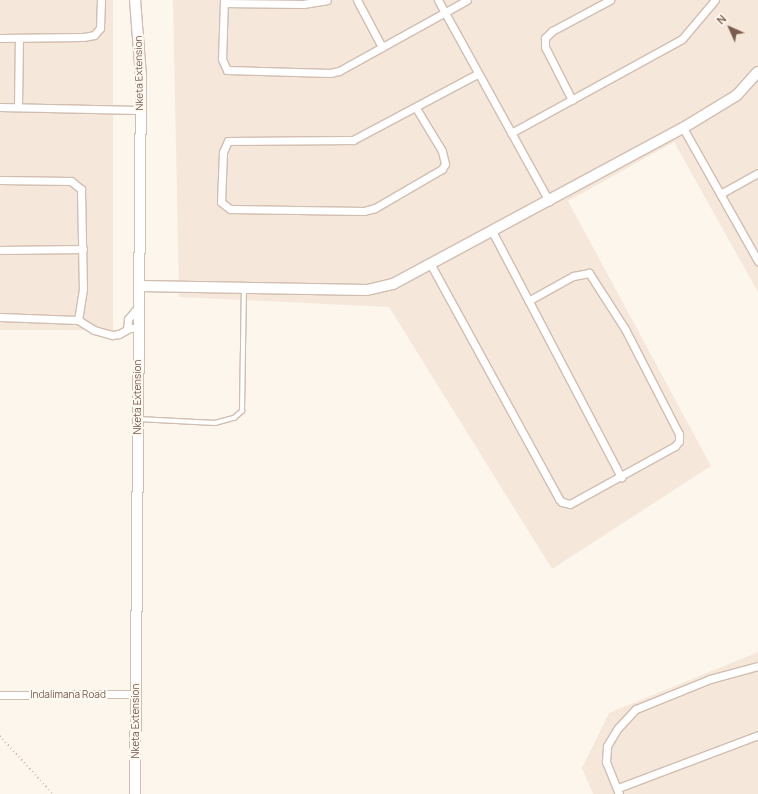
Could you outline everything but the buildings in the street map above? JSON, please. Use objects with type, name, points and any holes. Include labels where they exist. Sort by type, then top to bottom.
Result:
[{"type":"street","points":[[0,38],[94,35],[100,28],[101,0]]},
{"type":"street","name":"Nketa Extension","points":[[135,0],[140,56],[135,794]]},
{"type":"street","points":[[326,0],[303,4],[224,1],[222,62],[231,71],[330,73],[340,71],[467,0]]},
{"type":"street","points":[[357,0],[382,47]]},
{"type":"street","points":[[438,0],[477,74],[549,201]]},
{"type":"street","points":[[572,100],[545,47],[545,38],[552,31],[610,0]]},
{"type":"street","points":[[511,133],[682,39],[715,0]]},
{"type":"street","points":[[18,107],[19,38]]},
{"type":"street","points":[[139,286],[376,289],[393,284],[493,233],[683,128],[737,95],[758,72]]},
{"type":"street","points":[[416,108],[442,151],[445,164],[442,169],[375,208],[364,211],[230,209],[221,202],[223,152],[228,141],[348,141],[359,138],[477,74]]},
{"type":"street","points":[[0,107],[140,110]]},
{"type":"street","points":[[683,128],[722,193],[758,261]]},
{"type":"street","points":[[722,193],[758,173]]},
{"type":"street","points":[[0,180],[65,180],[77,184],[82,192],[83,289],[78,320]]},
{"type":"street","points":[[493,233],[622,477]]},
{"type":"street","points":[[0,250],[83,249]]},
{"type":"street","points":[[431,265],[562,502],[575,502],[675,446],[679,438],[624,330],[587,273],[573,276],[528,301]]},
{"type":"street","points":[[127,329],[128,319],[139,306]]},
{"type":"street","points":[[0,318],[78,320],[106,335],[117,335],[127,329],[139,328]]},
{"type":"street","points":[[758,666],[710,679],[636,709],[618,728],[607,746],[606,762],[619,791],[758,736]]},
{"type":"street","name":"Indalimana Road","points":[[0,695],[136,694]]},
{"type":"lane","points":[[138,419],[215,423],[234,418],[242,411],[244,288]]},
{"type":"path","points":[[0,736],[53,794]]},
{"type":"shaded area","points":[[0,0],[113,0],[113,330],[0,330]]},
{"type":"shaded area","points":[[173,0],[758,0],[758,292],[674,142],[568,201],[711,466],[552,569],[389,307],[179,297]]},
{"type":"shaded area","points":[[758,652],[758,794],[593,794],[582,768],[609,713]]}]
